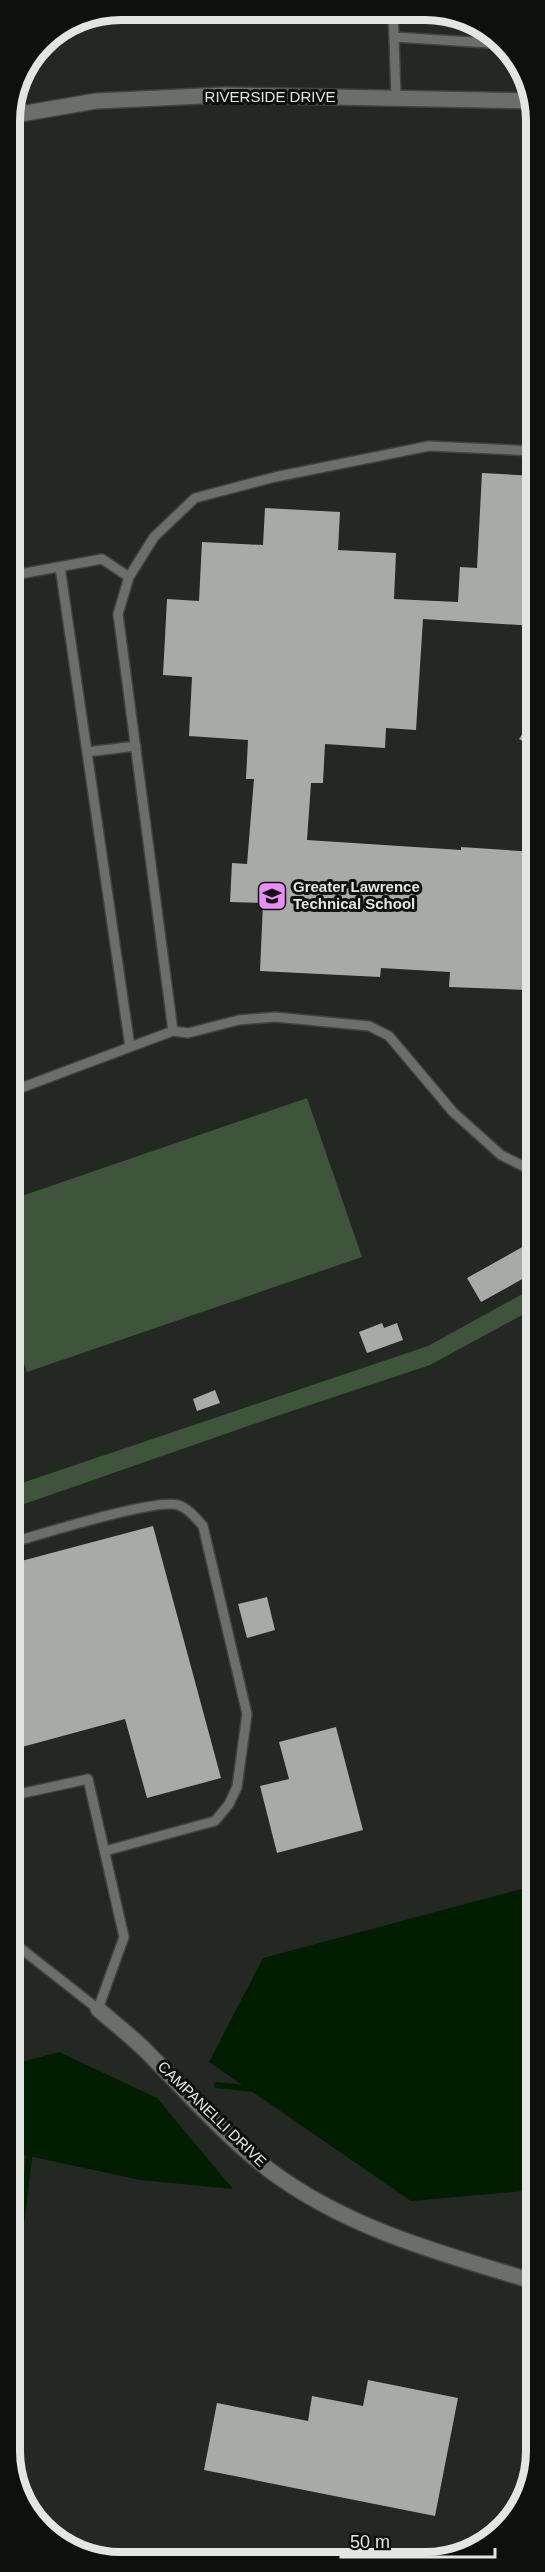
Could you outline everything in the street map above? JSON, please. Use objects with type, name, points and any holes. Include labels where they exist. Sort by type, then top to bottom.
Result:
[{"type":"street","name":"RIVERSIDE DRIVE","points":[[20,114],[96,101],[213,96],[523,101]]},
{"type":"street","name":"CAMPANELLI DRIVE","points":[[98,2009],[145,2050],[237,2142],[268,2169],[308,2196],[351,2220],[395,2237],[441,2254],[525,2279]]},
{"type":"lane","points":[[393,20],[396,98]]},
{"type":"lane","points":[[394,37],[489,43]]},
{"type":"lane","points":[[173,1031],[118,614],[129,577],[154,537],[195,498],[275,477],[429,446],[526,451]]},
{"type":"lane","points":[[20,574],[102,559],[129,577]]},
{"type":"lane","points":[[60,567],[130,1047]]},
{"type":"lane","points":[[87,753],[136,746]]},
{"type":"lane","points":[[20,1088],[173,1031],[188,1033],[238,1020],[275,1017],[369,1026],[389,1036],[453,1112],[501,1155],[526,1167]]},
{"type":"lane","points":[[20,1540],[143,1507],[177,1504],[190,1512],[203,1526],[247,1714],[237,1787],[229,1804],[215,1821],[105,1851]]},
{"type":"lane","points":[[20,1794],[88,1779],[124,1937],[98,2009],[20,1948]]},
{"type":"shaded area","points":[[307,1098],[362,1257],[27,1372],[20,1351],[20,1197]]},
{"type":"shaded area","points":[[525,1292],[525,1313],[430,1365],[20,1506],[20,1484],[428,1346]]},
{"type":"shaded area","points":[[525,1888],[525,2191],[411,2201],[209,2062],[263,1958]]},
{"type":"shaded area","points":[[59,2052],[157,2098],[233,2189],[140,2180],[20,2154],[20,2062]]},
{"type":"building","points":[[482,473],[526,475],[526,625],[423,619],[416,730],[386,728],[385,748],[325,744],[323,783],[311,783],[307,840],[461,850],[461,847],[526,851],[526,990],[449,987],[450,972],[381,968],[380,977],[260,971],[263,903],[230,902],[232,863],[247,864],[254,779],[246,779],[248,740],[189,736],[192,677],[163,675],[167,599],[199,601],[202,542],[263,545],[265,508],[340,512],[338,550],[396,553],[394,599],[458,602],[460,567],[477,568]]},
{"type":"building","points":[[526,729],[526,743],[519,739]]},
{"type":"building","points":[[526,1245],[526,1277],[481,1302],[467,1278]]},
{"type":"building","points":[[382,1323],[384,1328],[397,1323],[403,1340],[367,1353],[359,1332]]},
{"type":"building","points":[[215,1390],[220,1403],[197,1411],[193,1399]]},
{"type":"building","points":[[153,1526],[221,1778],[147,1798],[125,1719],[22,1747],[23,1753],[20,1754],[20,1561]]},
{"type":"building","points":[[267,1597],[275,1630],[247,1638],[238,1604]]},
{"type":"building","points":[[336,1727],[363,1830],[277,1853],[260,1786],[289,1779],[279,1742]]},
{"type":"building","points":[[368,2380],[458,2398],[435,2516],[204,2470],[217,2403],[308,2421],[312,2396],[363,2406]]},
{"type":"waterway","points":[[217,2085],[254,2089]]},
{"type":"waterway","points":[[20,2234],[30,2149]]},
{"type":"place","name":"Greater Lawrence Technical School","points":[[272,896]]}]
